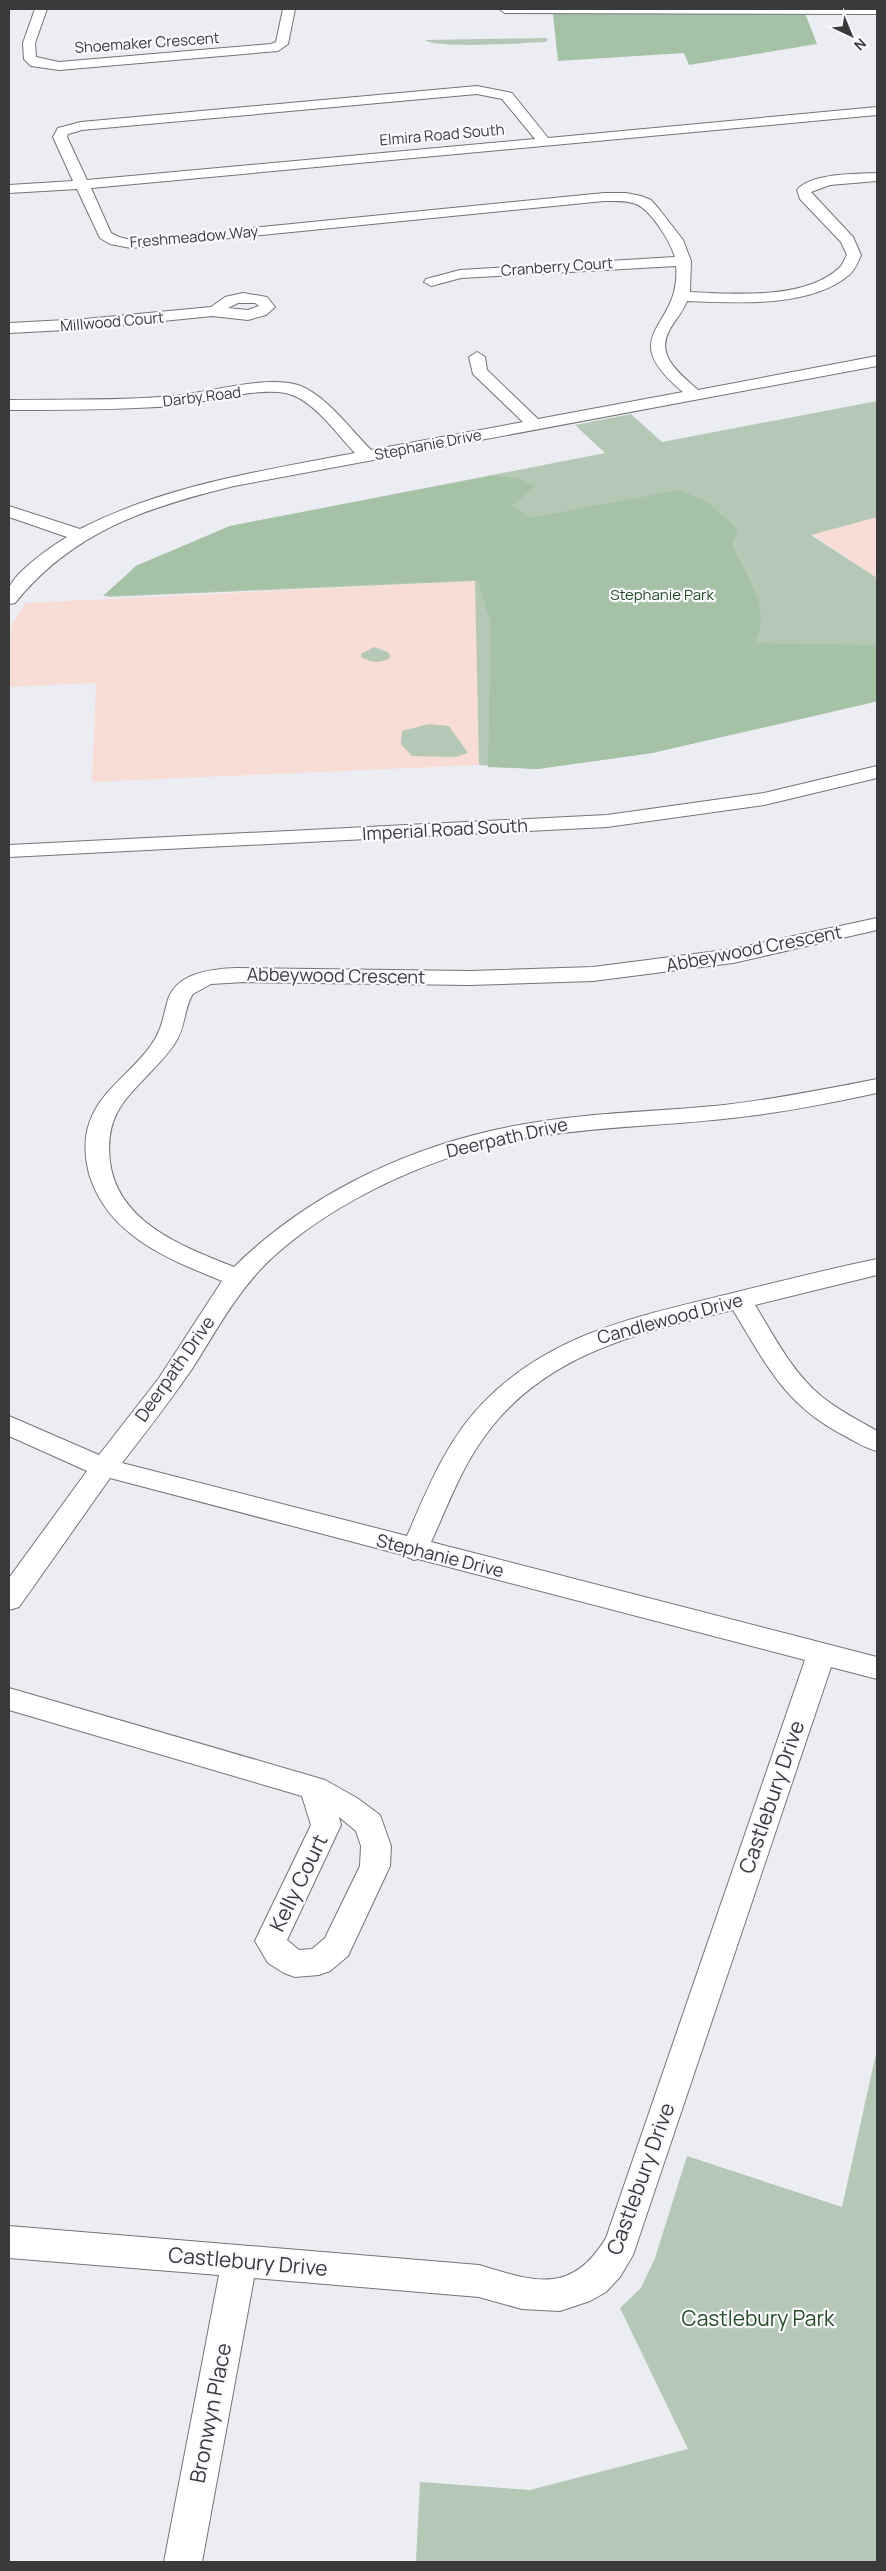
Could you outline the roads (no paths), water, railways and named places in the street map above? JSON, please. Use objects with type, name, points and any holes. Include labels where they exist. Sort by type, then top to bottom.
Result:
[{"type":"street","name":"Shoemaker Crescent","points":[[41,9],[30,43],[30,58],[36,63],[59,66],[274,48],[282,44],[289,9]]},
{"type":"street","points":[[505,9],[877,10]]},
{"type":"street","name":"Freshmeadow Way","points":[[544,142],[507,96],[500,92],[477,90],[91,125],[69,129],[60,137],[105,235],[115,241],[131,244],[604,197],[626,197],[646,203],[673,234],[681,249],[686,275],[677,309],[659,336],[657,344],[666,369],[695,394]]},
{"type":"street","name":"Elmira Road South","points":[[9,189],[82,185],[877,110]]},
{"type":"street","points":[[681,296],[749,298],[775,296],[824,284],[845,271],[854,255],[848,240],[805,196],[804,190],[811,185],[826,182],[877,176]]},
{"type":"street","name":"Cranberry Court","points":[[431,282],[460,274],[684,261]]},
{"type":"street","name":"Millwood Court","points":[[9,328],[99,324],[215,311]]},
{"type":"street","points":[[477,357],[479,371],[535,425]]},
{"type":"street","name":"Stephanie Drive","points":[[9,599],[38,566],[80,535],[136,509],[189,492],[367,456],[877,361]]},
{"type":"street","name":"Darby Road","points":[[9,405],[149,403],[283,387],[303,392],[310,397],[367,456]]},
{"type":"street","points":[[9,511],[80,535]]},
{"type":"street","name":"Imperial Road South","points":[[9,851],[607,821],[764,799],[877,772]]},
{"type":"street","name":"Abbeywood Crescent","points":[[237,1278],[173,1250],[143,1231],[130,1220],[109,1192],[96,1159],[98,1134],[104,1114],[159,1051],[172,1031],[179,998],[185,988],[198,980],[218,976],[244,975],[470,978],[593,974],[733,956],[877,924]]},
{"type":"street","name":"Deerpath Drive","points":[[9,1600],[58,1526],[182,1366],[237,1278],[303,1222],[348,1194],[391,1172],[469,1144],[521,1132],[575,1123],[741,1110],[877,1086]]},
{"type":"street","name":"Candlewood Drive","points":[[414,1550],[451,1471],[492,1409],[521,1384],[576,1347],[603,1335],[649,1321],[877,1267]]},
{"type":"street","points":[[739,1300],[782,1368],[803,1395],[834,1419],[877,1442]]},
{"type":"street","name":"Stephanie Drive","points":[[9,1424],[103,1467],[414,1550],[877,1668]]},
{"type":"street","name":"Castlebury Drive","points":[[9,2242],[239,2263],[479,2281],[529,2295],[562,2295],[589,2285],[604,2272],[622,2244],[821,1654]]},
{"type":"street","name":"Kelly Court","points":[[9,1699],[314,1788],[346,1806],[369,1824],[376,1846],[375,1866],[337,1947],[319,1962],[295,1964],[279,1954],[271,1941],[326,1825],[314,1788]]},
{"type":"street","name":"Bronwyn Place","points":[[183,2562],[239,2263]]},
{"type":"park label","name":"Stephanie Park","points":[[662,595]]},
{"type":"park label","name":"Castlebury Park","points":[[758,2319]]}]
